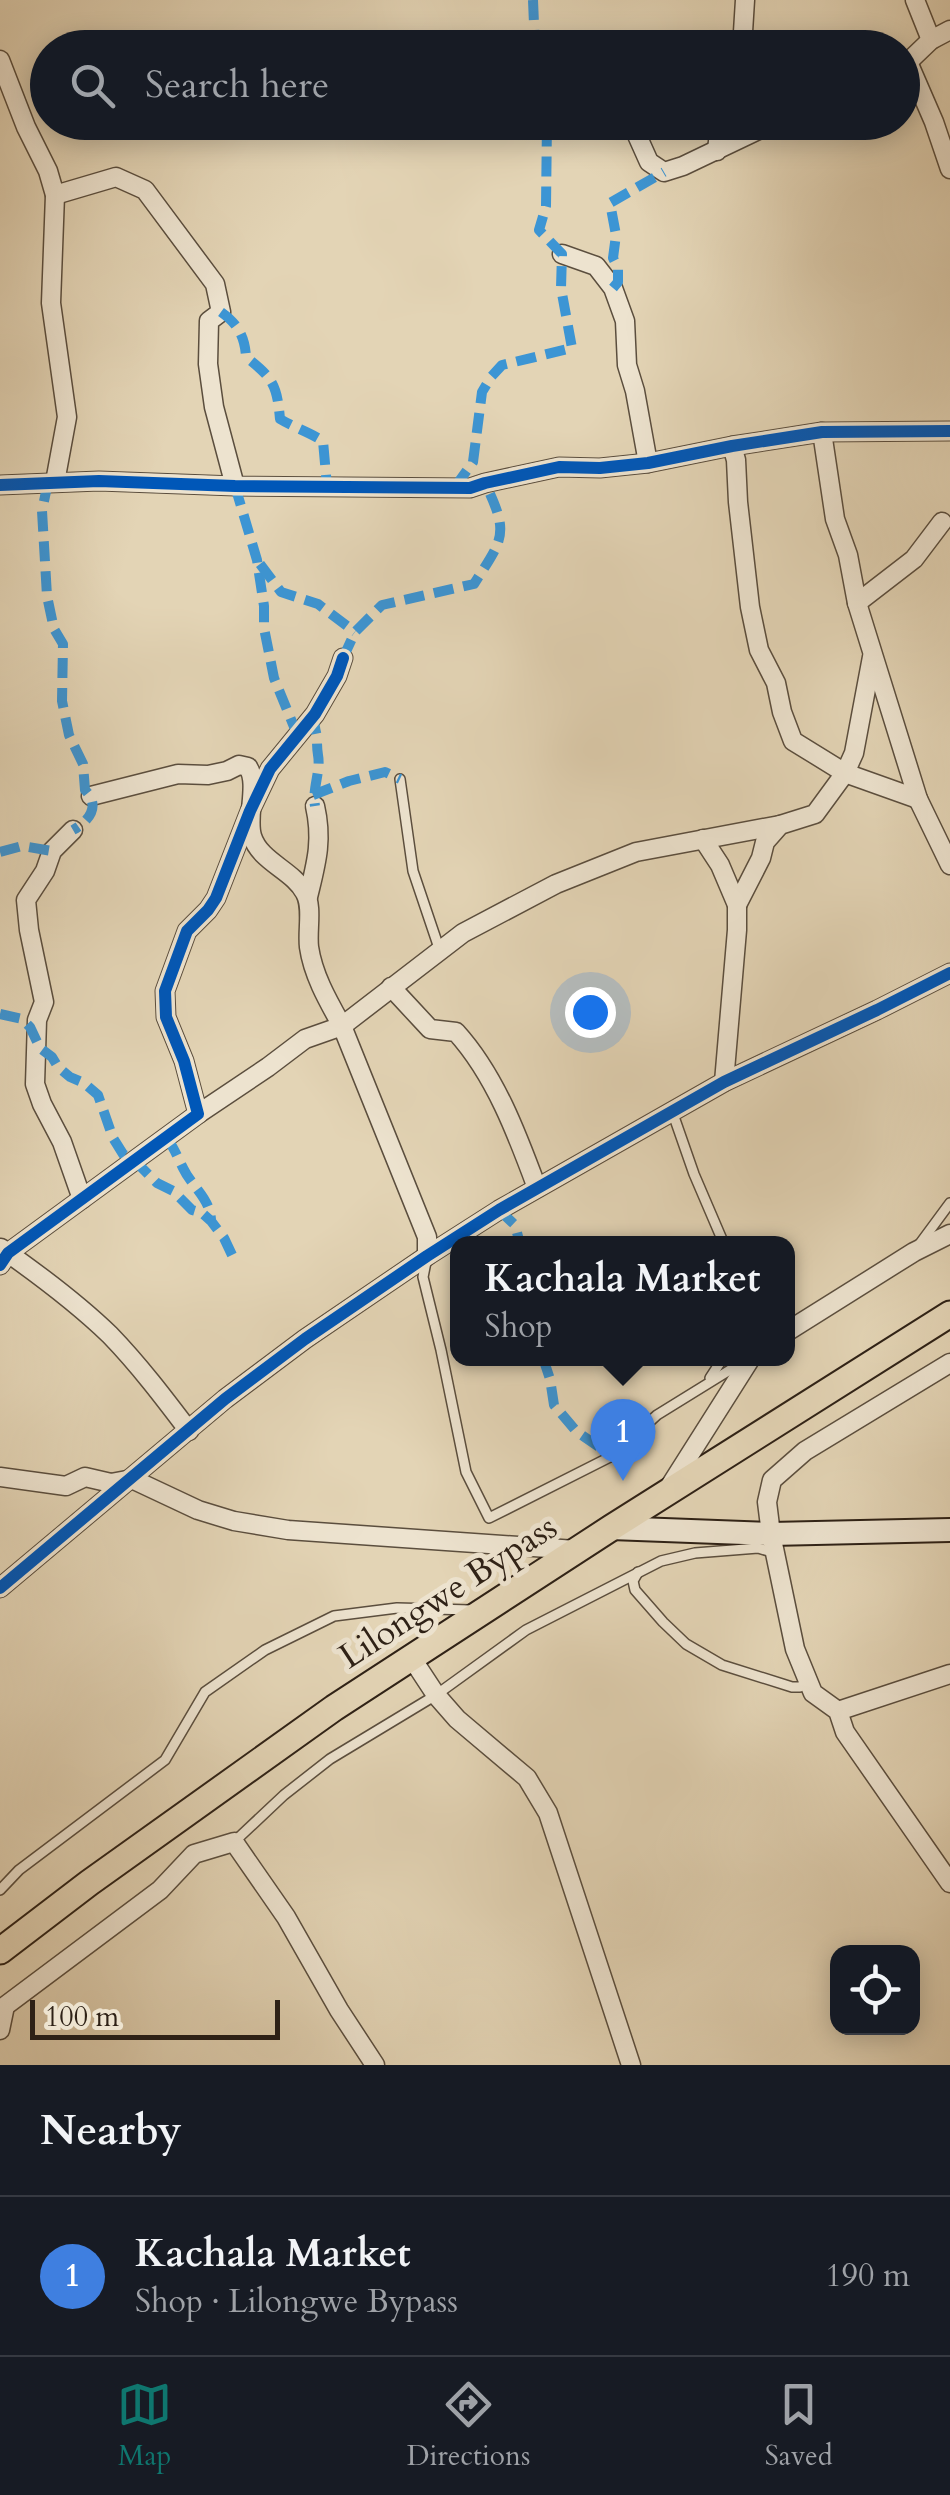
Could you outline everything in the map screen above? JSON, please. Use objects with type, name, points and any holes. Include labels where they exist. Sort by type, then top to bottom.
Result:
[{"type":"main road","name":"Lilongwe Bypass","points":[[0,1951],[258,1762],[412,1657],[950,1314]]},
{"type":"street","points":[[743,30],[745,0]]},
{"type":"street","points":[[915,0],[931,40]]},
{"type":"street","points":[[920,50],[950,30]]},
{"type":"street","points":[[0,60],[30,135]]},
{"type":"street","points":[[920,94],[950,169]]},
{"type":"street","points":[[32,140],[55,195],[52,303],[67,417],[56,482]]},
{"type":"street","points":[[639,140],[649,162],[664,172],[739,140]]},
{"type":"street","points":[[717,151],[718,140]]},
{"type":"street","points":[[55,195],[116,177],[144,190],[215,284],[221,312],[209,320],[208,364],[214,407],[234,486]]},
{"type":"street","points":[[562,254],[596,266],[613,288],[625,322],[627,364],[648,462]]},
{"type":"street","points":[[0,485],[56,482],[470,488],[559,468],[648,462],[822,432],[950,431]]},
{"type":"street","points":[[822,432],[835,519],[848,556],[857,603],[918,799],[950,866]]},
{"type":"street","points":[[732,446],[750,607],[759,650],[776,684],[793,741],[844,773],[918,799]]},
{"type":"street","points":[[857,603],[914,559],[942,522]]},
{"type":"street","points":[[189,1431],[108,1334],[66,1297],[3,1255],[305,1039],[342,1026],[463,934],[556,884],[636,852],[780,825],[815,814],[854,753],[873,653]]},
{"type":"street","points":[[198,1114],[184,1061],[166,1017],[164,991],[187,931],[216,898],[270,769],[315,714],[337,676],[342,658]]},
{"type":"street","points":[[91,796],[178,774],[208,775],[248,767],[252,774],[252,835],[259,850],[302,887],[308,897]]},
{"type":"street","points":[[315,806],[320,828],[308,897],[308,945],[324,993],[342,1026],[427,1237],[427,1256]]},
{"type":"street","points":[[737,905],[765,842],[780,825]]},
{"type":"street","points":[[73,830],[52,851],[46,871],[26,900],[44,1002],[37,1020],[35,1084],[62,1142],[82,1199]]},
{"type":"street","points":[[703,839],[720,865],[737,905],[724,1082]]},
{"type":"street","points":[[459,1236],[724,1082],[950,973]]},
{"type":"street","points":[[391,987],[430,1028],[456,1032],[470,1048],[499,1098],[537,1188]]},
{"type":"street","points":[[795,1326],[950,1234]]},
{"type":"street","points":[[0,1588],[225,1399],[450,1242]]},
{"type":"street","points":[[950,1363],[805,1451],[772,1480],[768,1502],[795,1649],[813,1693],[838,1711],[844,1732],[950,1883]]},
{"type":"street","points":[[665,1493],[744,1366]]},
{"type":"street","points":[[0,1477],[66,1486],[85,1477],[110,1483],[132,1480],[234,1522],[288,1530],[577,1550]]},
{"type":"street","points":[[611,1528],[773,1544],[950,1530]]},
{"type":"street","points":[[412,1657],[457,1719],[526,1778],[548,1813],[631,2065]]},
{"type":"street","points":[[838,1711],[950,1674]]},
{"type":"street","points":[[0,2030],[5,2006],[160,1890],[194,1854],[234,1842],[286,1917],[375,2065]]},
{"type":"lane","points":[[400,779],[414,872],[440,951]]},
{"type":"lane","points":[[672,1110],[721,1236]]},
{"type":"lane","points":[[914,1252],[950,1203]]},
{"type":"lane","points":[[427,1256],[423,1277],[466,1472],[489,1518],[612,1456],[656,1415],[735,1366]]},
{"type":"lane","points":[[705,1384],[717,1366]]},
{"type":"lane","points":[[234,1842],[330,1759],[436,1694],[526,1630],[660,1561],[773,1544]]},
{"type":"lane","points":[[639,1570],[633,1581],[635,1590],[686,1644],[712,1660],[792,1687],[805,1683],[804,1674]]},
{"type":"lane","points":[[0,1890],[19,1870],[166,1760],[204,1692],[265,1650],[334,1616],[397,1608],[483,1610]]},
{"type":"marked path","points":[[533,0],[534,30]]},
{"type":"marked path","points":[[455,487],[473,462],[482,392],[491,377],[502,365],[572,348],[561,288],[562,254],[539,230],[546,206],[547,140]]},
{"type":"marked path","points":[[613,288],[618,282],[618,268],[613,258],[616,235],[610,203],[664,172]]},
{"type":"marked path","points":[[221,312],[240,332],[246,357],[272,383],[280,419],[323,441],[327,486]]},
{"type":"marked path","points":[[48,482],[42,511],[47,596],[54,629],[63,644],[62,701],[69,735],[83,764],[85,790],[92,802],[88,818],[73,830]]},
{"type":"marked path","points":[[343,658],[355,632],[382,605],[474,584],[500,536],[498,514],[485,483]]},
{"type":"marked path","points":[[235,486],[257,560],[274,678],[297,734]]},
{"type":"marked path","points":[[260,564],[281,592],[318,604],[355,632]]},
{"type":"marked path","points":[[315,714],[319,761],[315,806]]},
{"type":"marked path","points":[[313,795],[385,772],[400,779]]},
{"type":"marked path","points":[[0,852],[22,846],[52,851]]},
{"type":"marked path","points":[[0,1014],[22,1019],[58,1067],[98,1095],[123,1154],[211,1221],[232,1255]]},
{"type":"marked path","points":[[167,1138],[204,1199],[211,1220]]},
{"type":"marked path","points":[[499,1210],[515,1225],[518,1236]]},
{"type":"marked path","points":[[546,1366],[554,1405],[576,1431],[612,1456]]},
{"type":"cycle path","points":[[0,485],[99,481],[470,488],[559,467],[648,463],[822,432],[950,431]]},
{"type":"cycle path","points":[[0,1265],[8,1253],[198,1114],[184,1061],[166,1017],[165,991],[187,931],[216,898],[270,769],[315,714],[343,658]]},
{"type":"cycle path","points":[[458,1236],[724,1082],[950,973]]},
{"type":"cycle path","points":[[0,1588],[225,1399],[305,1339],[450,1241]]},
{"type":"place","name":"Kachala Market","points":[[623,1481]]}]
